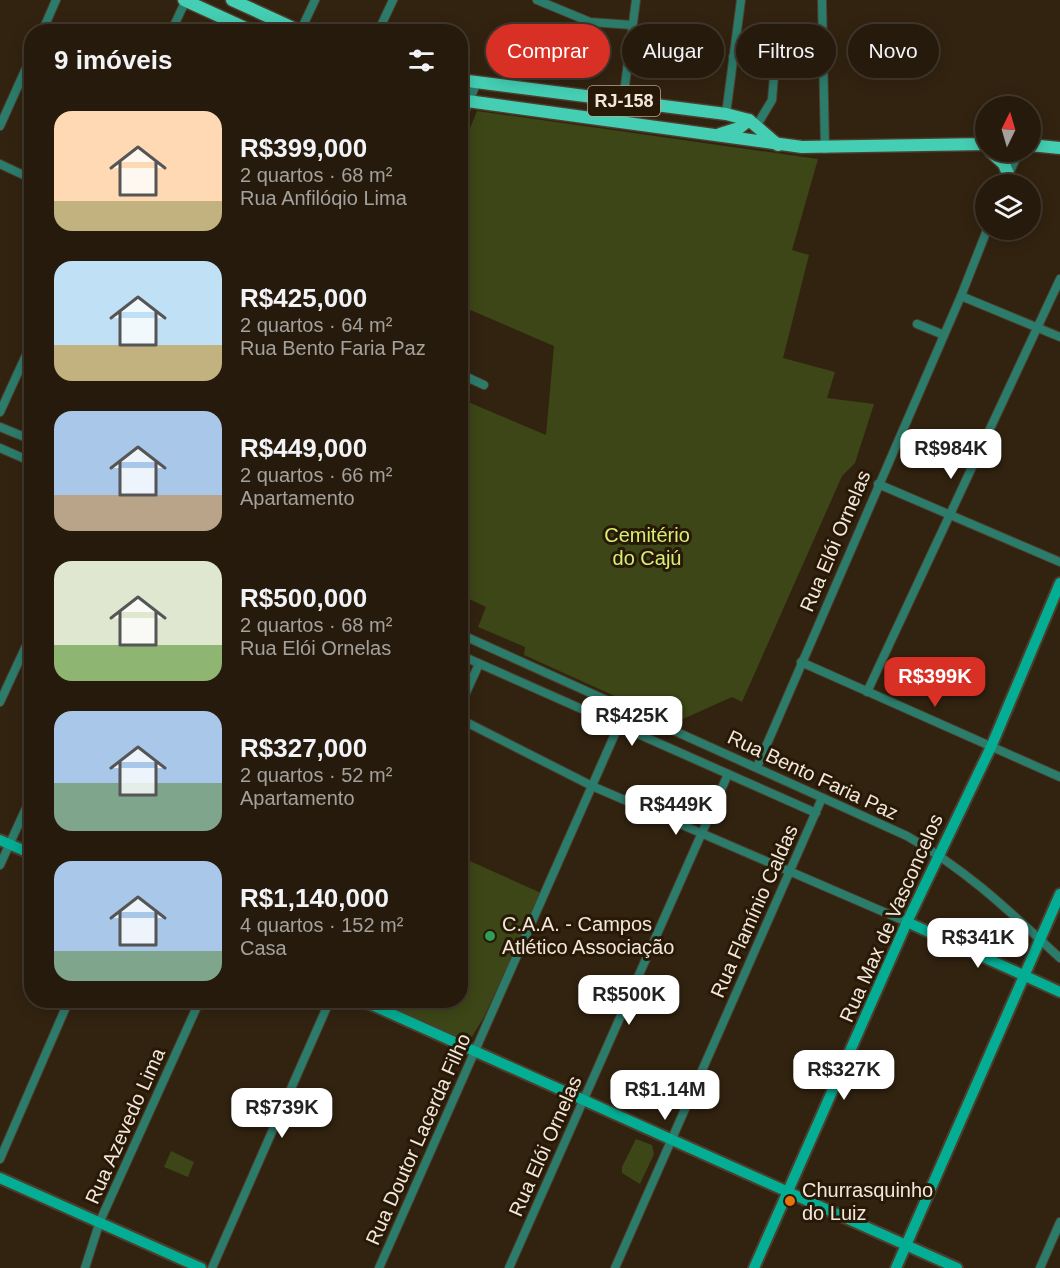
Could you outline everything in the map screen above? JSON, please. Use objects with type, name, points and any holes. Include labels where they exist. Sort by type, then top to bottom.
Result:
[{"type":"main road","points":[[185,0],[237,24]]},
{"type":"main road","points":[[232,0],[285,24]]},
{"type":"main road","name":"RJ-158","points":[[468,81],[726,114],[753,123]]},
{"type":"main road","name":"RJ-158","points":[[468,101],[663,127],[778,145],[825,149],[975,145]]},
{"type":"main road","points":[[663,127],[669,114],[697,110]]},
{"type":"main road","points":[[716,135],[753,123],[778,145]]},
{"type":"main road","points":[[1041,146],[1060,148]]},
{"type":"main road","name":"Rua Max de Vasconcelos","points":[[754,1268],[907,922],[991,747],[1060,583]]},
{"type":"main road","points":[[5,842],[24,850]]},
{"type":"main road","points":[[896,1268],[1060,894]]},
{"type":"main road","points":[[907,922],[1060,992]]},
{"type":"main road","points":[[379,1008],[957,1268]]},
{"type":"main road","points":[[0,1178],[201,1268]]},
{"type":"street","points":[[46,24],[56,0]]},
{"type":"street","points":[[174,24],[185,0]]},
{"type":"street","points":[[304,24],[315,0]]},
{"type":"street","points":[[382,24],[393,0]]},
{"type":"street","points":[[537,0],[590,22],[622,24]]},
{"type":"street","points":[[632,24],[636,0]]},
{"type":"street","points":[[726,114],[741,0]]},
{"type":"street","points":[[822,0],[825,149]]},
{"type":"street","points":[[733,57],[762,63],[774,76],[772,100],[753,123]]},
{"type":"street","points":[[0,126],[24,73]]},
{"type":"street","points":[[623,101],[626,78]]},
{"type":"street","points":[[468,96],[477,82]]},
{"type":"street","points":[[0,164],[24,175]]},
{"type":"street","name":"Rua Elói Ornelas","points":[[757,767],[961,296],[983,240]]},
{"type":"street","points":[[867,692],[1060,279]]},
{"type":"street","points":[[961,296],[1060,337]]},
{"type":"street","points":[[917,324],[944,335]]},
{"type":"street","points":[[0,412],[24,360]]},
{"type":"street","points":[[468,378],[484,385]]},
{"type":"street","points":[[0,427],[24,437]]},
{"type":"street","points":[[0,448],[24,458]]},
{"type":"street","points":[[878,484],[1060,562]]},
{"type":"street","name":"Rua Bento Faria Paz","points":[[468,638],[907,836],[938,854],[993,895],[1060,958]]},
{"type":"street","points":[[0,702],[24,650]]},
{"type":"street","name":"Rua Bento Faria Paz","points":[[468,659],[816,813]]},
{"type":"street","points":[[801,662],[1060,777]]},
{"type":"street","points":[[468,688],[479,664]]},
{"type":"street","points":[[468,723],[592,786],[907,922]]},
{"type":"street","name":"Rua Doutor Lacerda Filho","points":[[379,1268],[618,726]]},
{"type":"street","name":"Rua Elói Ornelas","points":[[509,1268],[728,774]]},
{"type":"street","name":"Rua Flamínio Caldas","points":[[615,1268],[822,798]]},
{"type":"street","points":[[0,865],[5,842],[24,809]]},
{"type":"street","points":[[0,1159],[66,1008]]},
{"type":"street","name":"Rua Azevedo Lima","points":[[85,1268],[100,1221],[196,1008]]},
{"type":"street","points":[[212,1268],[326,1008]]},
{"type":"street","points":[[1040,1268],[1060,1222]]},
{"type":"green space","name":"Cemitério do Cajú","points":[[477,111],[818,159],[792,250],[809,255],[783,358],[835,372],[827,398],[874,404],[855,463],[842,476],[742,702],[732,697],[683,719],[650,712],[524,655],[525,647],[478,627],[486,607],[468,598],[468,402],[546,435],[554,346],[468,309],[468,133]]},
{"type":"green space","name":"C.A.A. - Campos Atlético Associação","points":[[468,860],[541,893],[484,1017],[468,1043],[390,1008],[468,1008]]},
{"type":"green space","points":[[636,1139],[652,1145],[654,1154],[640,1184],[622,1173],[622,1167]]},
{"type":"green space","points":[[171,1151],[194,1162],[188,1177],[164,1167]]},
{"type":"place","name":"C.A.A. - Campos Atlético Associação","points":[[490,936]]},
{"type":"place","name":"Churrasquinho do Luiz","points":[[790,1201]]}]
